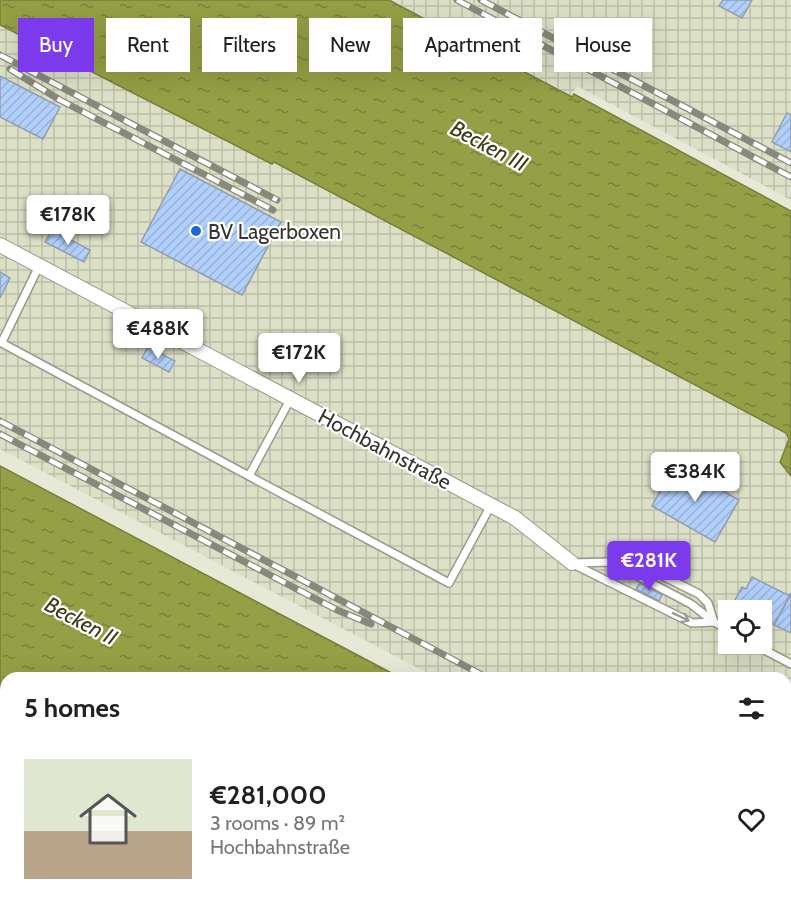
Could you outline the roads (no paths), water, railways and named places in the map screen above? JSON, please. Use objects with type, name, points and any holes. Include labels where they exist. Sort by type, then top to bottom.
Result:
[{"type":"street","name":"Hochbahnstraße","points":[[0,245],[515,518],[572,563]]},
{"type":"lane","points":[[39,266],[1,342],[449,584],[491,505]]},
{"type":"lane","points":[[249,476],[291,398]]},
{"type":"lane","points":[[572,563],[611,562],[691,604],[718,624]]},
{"type":"lane","points":[[572,563],[692,623],[714,622]]},
{"type":"lane","points":[[627,570],[653,571],[699,594],[708,603],[714,622]]},
{"type":"lane","points":[[772,654],[791,664]]},
{"type":"water","name":"Becken III","points":[[0,0],[389,0],[423,18],[403,18],[403,72],[525,72],[572,97],[574,94],[791,211],[791,476],[780,462],[789,439],[786,433],[274,162],[272,164],[92,72],[94,72],[94,18],[18,18],[18,34],[0,25]]},
{"type":"water","name":"Becken II","points":[[0,466],[390,672],[0,672]]},
{"type":"railway","points":[[457,0],[791,177]]},
{"type":"railway","points":[[481,0],[791,163]]},
{"type":"railway","points":[[0,55],[277,200]]},
{"type":"railway","points":[[10,69],[60,100],[273,210]]},
{"type":"railway","points":[[0,421],[477,672]]},
{"type":"railway","points":[[0,434],[337,610],[371,624]]},
{"type":"place","name":"BV Lagerboxen","points":[[196,231]]}]
